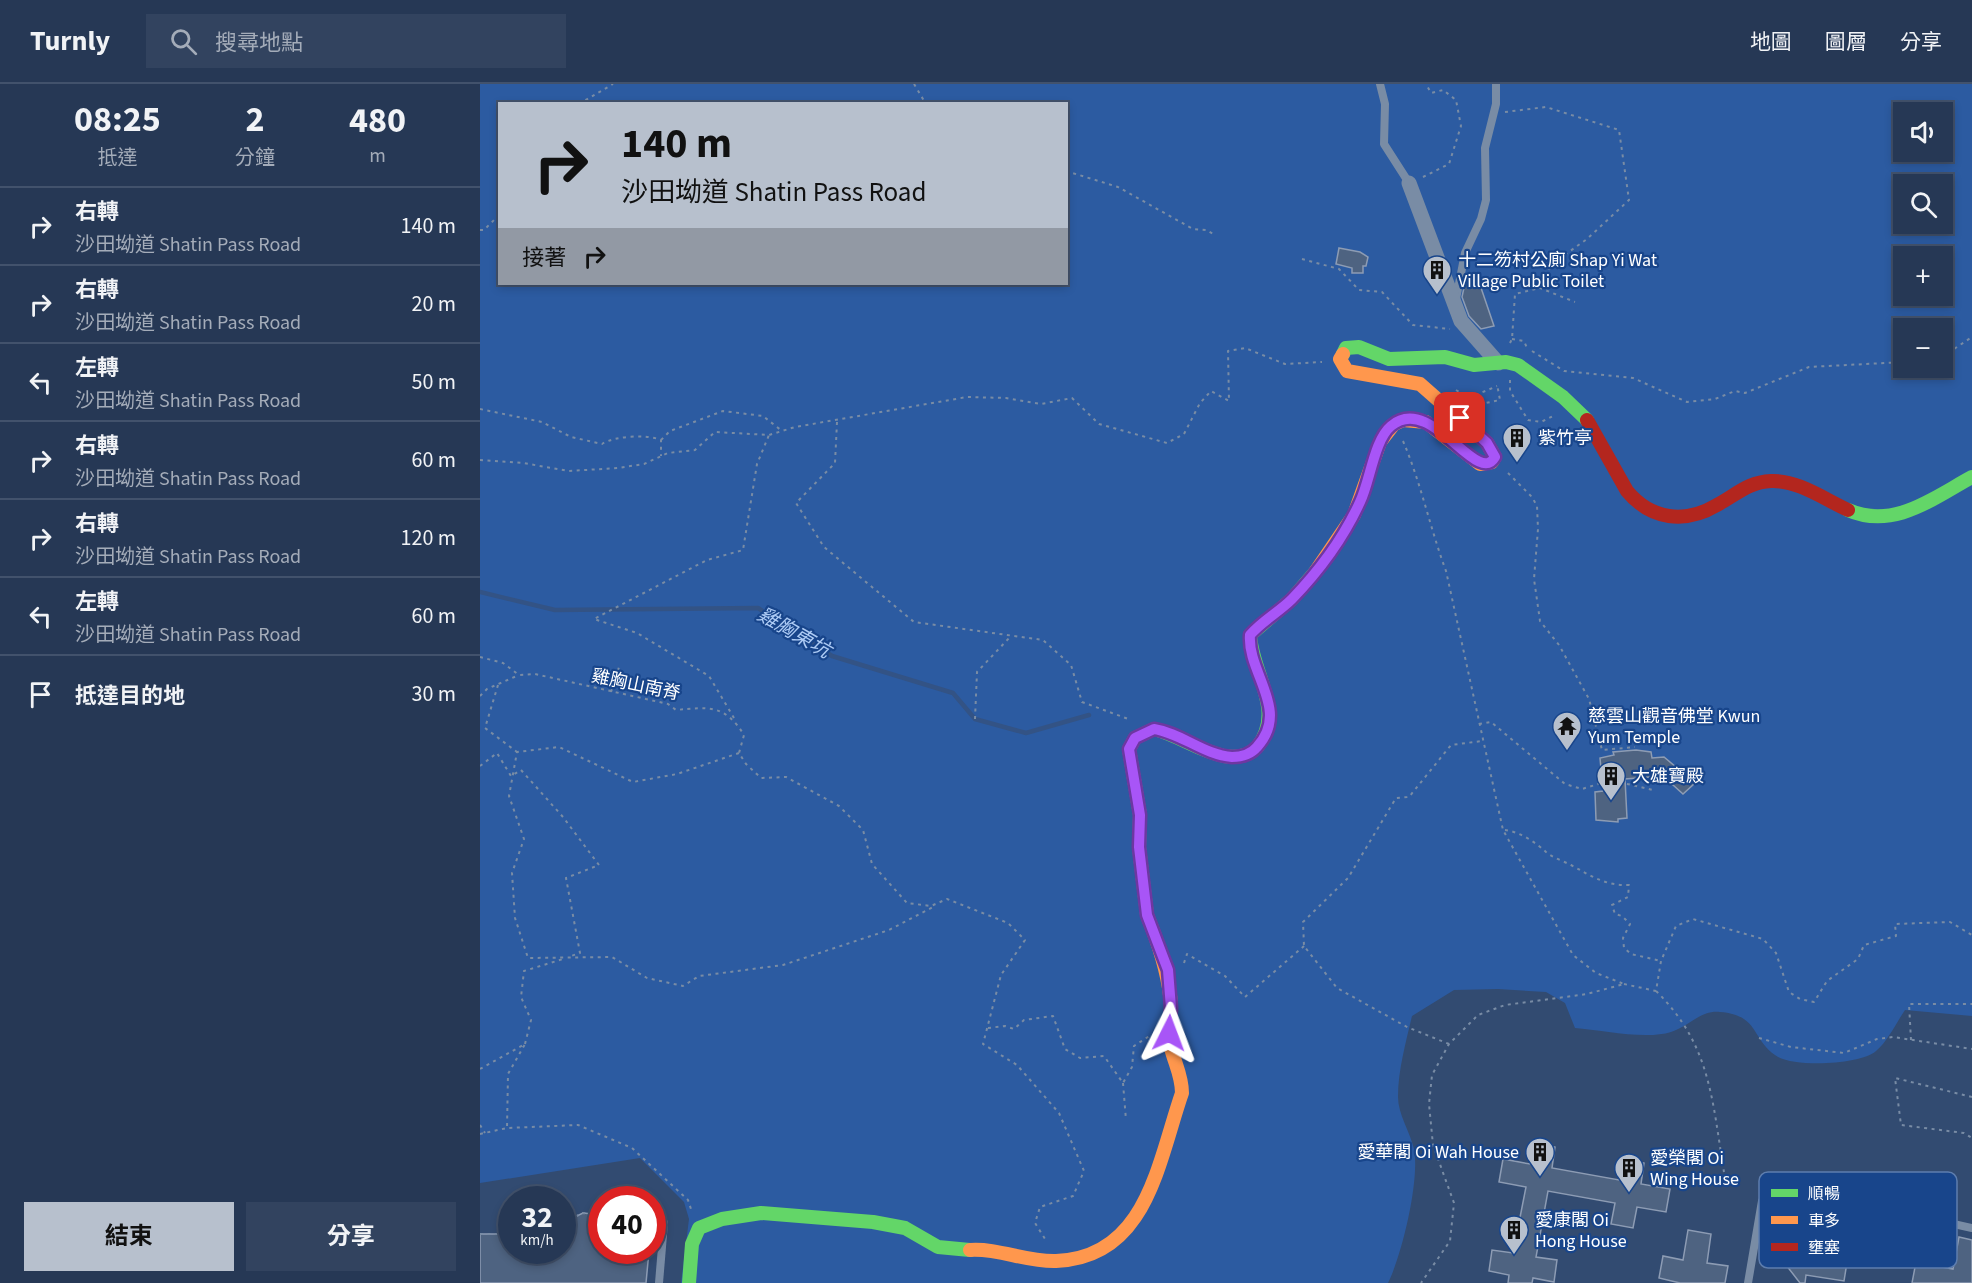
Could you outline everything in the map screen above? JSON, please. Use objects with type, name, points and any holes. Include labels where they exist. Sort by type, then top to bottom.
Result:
[{"type":"street","points":[[1410,183],[1468,330],[1490,351],[1498,369]]},
{"type":"street","points":[[688,1283],[692,1244],[699,1228],[722,1220],[760,1213],[861,1221],[905,1228],[938,1246],[958,1250],[984,1249],[1037,1260],[1056,1261],[1088,1257],[1114,1243],[1142,1210],[1182,1093],[1182,1078],[1171,1048],[1168,970],[1147,915],[1139,847],[1140,815],[1129,749],[1135,738],[1154,729],[1210,751],[1233,757],[1253,751],[1266,737],[1270,709],[1265,686],[1251,654],[1250,635],[1293,598],[1335,547],[1361,501],[1386,431],[1396,422],[1411,419],[1429,424],[1451,438],[1480,464],[1492,462],[1495,457],[1487,443],[1420,384],[1374,378],[1347,371],[1340,359],[1343,352],[1351,346],[1389,359],[1435,357],[1498,369],[1518,364],[1586,417],[1620,479],[1643,508],[1675,518],[1696,515],[1717,506],[1749,485],[1766,481],[1795,487],[1860,514],[1886,518],[1908,511],[1972,477]]},
{"type":"lane","points":[[1380,84],[1385,104],[1384,144],[1410,183]]},
{"type":"lane","points":[[1456,303],[1464,253],[1481,219],[1486,200],[1485,148],[1494,113],[1496,84]]},
{"type":"lane","points":[[1748,1283],[1759,1219]]},
{"type":"lane","points":[[1957,1225],[1972,1228]]},
{"type":"lane","points":[[659,1283],[661,1264]]},
{"type":"path","points":[[582,102],[613,84]]},
{"type":"path","points":[[914,84],[925,102]]},
{"type":"path","points":[[1410,183],[1449,164],[1461,126],[1456,100],[1443,90],[1431,93],[1426,84]]},
{"type":"path","points":[[1494,113],[1546,107],[1619,130],[1629,200],[1587,239],[1552,264],[1540,288]]},
{"type":"path","points":[[1068,172],[1119,187],[1193,229],[1206,230],[1215,235]]},
{"type":"path","points":[[480,230],[484,230],[498,216]]},
{"type":"path","points":[[1302,259],[1339,269],[1359,290],[1382,292],[1413,325],[1468,330]]},
{"type":"path","points":[[1575,302],[1540,288],[1515,294],[1512,339],[1524,341],[1525,347],[1564,371],[1633,378],[1686,402],[1715,399],[1735,391],[1745,393],[1809,367],[1893,363]]},
{"type":"path","points":[[1953,350],[1972,337]]},
{"type":"path","points":[[480,460],[523,463],[569,471],[644,464],[668,453],[695,450],[715,432],[769,435],[967,397],[1006,398],[1041,404],[1072,398],[1099,424],[1167,442],[1184,434],[1200,403],[1211,391],[1229,401],[1228,351],[1245,348],[1285,364],[1316,362],[1342,365]]},
{"type":"path","points":[[1478,415],[1476,405],[1500,400],[1497,386],[1498,369]]},
{"type":"path","points":[[1450,387],[1469,398],[1497,386]]},
{"type":"path","points":[[1510,391],[1528,420],[1541,422],[1555,416]]},
{"type":"path","points":[[480,409],[543,422],[571,437],[602,444],[609,439],[653,437],[661,440]]},
{"type":"path","points":[[662,456],[661,440],[670,430],[723,411],[763,416],[782,431]]},
{"type":"path","points":[[837,421],[835,463],[796,503],[824,547],[914,622],[1043,640],[1071,665],[1082,702],[1130,718],[1135,738]]},
{"type":"path","points":[[1396,422],[1425,499],[1434,542],[1446,571],[1503,830],[1573,955],[1596,973],[1624,984],[1656,991],[1678,1012],[1706,1067],[1724,1172]]},
{"type":"path","points":[[769,435],[757,464],[743,550],[707,560],[594,619],[637,633],[709,676],[744,735],[739,753],[746,764],[761,778],[786,777],[838,806],[863,830],[872,864],[907,903],[931,906],[947,899],[1008,923],[1025,940],[1001,975],[983,1044],[1017,1065],[1059,1113],[1083,1171],[1073,1196],[1040,1207],[1035,1223],[1050,1246],[1056,1261]]},
{"type":"path","points":[[1516,482],[1532,497],[1537,506],[1539,529],[1534,579],[1540,621],[1559,645],[1589,699],[1602,750],[1635,747]]},
{"type":"path","points":[[975,719],[977,672],[1012,636]]},
{"type":"path","name":"雞胸山南脊","points":[[480,657],[503,663],[519,675],[535,674],[668,704],[676,710],[708,707],[734,718]]},
{"type":"path","points":[[611,692],[620,664]]},
{"type":"path","points":[[480,696],[519,675]]},
{"type":"path","points":[[498,685],[485,728],[517,752],[559,747],[633,782],[677,774],[739,753]]},
{"type":"path","points":[[1479,724],[1491,722],[1564,784],[1582,789],[1605,782],[1623,783],[1653,790]]},
{"type":"path","points":[[1449,1044],[1407,1027],[1337,988],[1304,946],[1303,922],[1348,878],[1396,798],[1409,797],[1451,745],[1483,741]]},
{"type":"path","points":[[517,752],[509,796],[524,839],[513,873],[515,918],[528,958],[612,957],[647,978],[683,986],[699,976],[783,965],[889,930],[947,899]]},
{"type":"path","points":[[480,766],[497,753],[511,776]]},
{"type":"path","points":[[507,1128],[508,1074],[525,1044],[531,1020],[520,997],[524,971],[579,953],[566,878],[599,865],[564,817],[521,770],[511,776]]},
{"type":"path","points":[[1503,830],[1513,831],[1588,876],[1602,882],[1629,885],[1630,895],[1612,905],[1615,914],[1622,916],[1630,924],[1623,938],[1624,948],[1631,954],[1660,961]]},
{"type":"path","points":[[1656,991],[1660,961],[1676,926],[1693,920],[1763,939],[1776,953],[1789,992],[1800,999],[1814,1002],[1827,981],[1858,959],[1864,945],[1896,936],[1895,924],[1950,922],[1972,935]]},
{"type":"path","points":[[1184,964],[1187,954],[1224,976],[1245,997],[1304,946]]},
{"type":"path","points":[[1421,1283],[1450,1241],[1454,1203],[1433,1145],[1429,1104],[1432,1075],[1449,1044],[1478,1015],[1505,1005],[1587,994],[1624,984]]},
{"type":"path","points":[[1911,1040],[1909,1004],[1972,1004]]},
{"type":"path","points":[[988,1028],[1005,1026],[1014,1029],[1024,1020],[1053,1016],[1065,1049],[1080,1058],[1104,1056],[1123,1083],[1125,1120]]},
{"type":"path","points":[[1123,1083],[1132,1067],[1134,1046],[1169,1024]]},
{"type":"path","points":[[1759,1038],[1791,1047],[1844,1053],[1877,1039],[1911,1040],[1972,1049]]},
{"type":"path","points":[[480,1070],[525,1044]]},
{"type":"path","points":[[1972,1097],[1895,1078],[1901,1125],[1964,1133],[1972,1138]]},
{"type":"path","points":[[480,1125],[485,1133]]},
{"type":"path","points":[[480,1134],[507,1128],[578,1125],[632,1148],[688,1200],[699,1228]]},
{"type":"path","points":[[480,1234],[498,1234]]},
{"type":"shaded area","points":[[480,84],[1972,84],[1972,1016],[1905,1010],[1884,1042],[1868,1056],[1842,1062],[1810,1063],[1795,1062],[1775,1055],[1762,1042],[1748,1022],[1733,1014],[1713,1012],[1700,1016],[1677,1030],[1661,1034],[1623,1034],[1575,1028],[1565,1003],[1546,992],[1498,989],[1454,990],[1412,1016],[1405,1046],[1398,1097],[1400,1110],[1414,1149],[1414,1179],[1404,1236],[1388,1283],[681,1283],[689,1219],[684,1202],[640,1158],[480,1183]]},
{"type":"building","points":[[1339,248],[1360,252],[1368,257],[1366,266],[1363,266],[1363,273],[1352,273],[1352,268],[1336,264]]},
{"type":"building","points":[[1477,276],[1494,326],[1481,329],[1469,316],[1462,297],[1466,278]]},
{"type":"building","points":[[1636,750],[1651,752],[1652,758],[1664,757],[1695,783],[1683,794],[1663,776],[1625,779],[1627,818],[1618,819],[1618,822],[1596,820],[1595,792],[1603,791],[1600,758],[1614,755],[1613,752]]},
{"type":"building","points":[[1534,1143],[1555,1147],[1552,1168],[1619,1180],[1623,1159],[1644,1163],[1641,1184],[1670,1189],[1666,1212],[1637,1207],[1633,1228],[1611,1224],[1615,1203],[1548,1191],[1536,1257],[1557,1260],[1554,1282],[1533,1278],[1532,1283],[1508,1283],[1509,1275],[1489,1271],[1492,1250],[1513,1253],[1526,1187],[1499,1182],[1503,1159],[1530,1164]]},
{"type":"building","points":[[588,1214],[588,1264],[648,1264],[646,1283],[480,1283],[480,1234],[498,1234],[498,1264],[576,1264],[576,1216]]},
{"type":"building","points":[[1688,1230],[1711,1234],[1707,1263],[1728,1266],[1725,1283],[1680,1283],[1659,1278],[1663,1256],[1683,1260]]},
{"type":"building","points":[[1959,1237],[1972,1240],[1972,1283],[1912,1283],[1915,1268],[1957,1268]]},
{"type":"building","points":[[1788,1268],[1846,1268],[1844,1281],[1806,1275],[1805,1283],[1800,1283]]},
{"type":"waterway","name":"雞胸東坑","points":[[480,592],[555,610],[758,608],[832,656],[953,693],[975,719],[1026,733],[1089,715]]},
{"type":"traffic: fast","points":[[1343,354],[1346,348],[1359,347],[1389,359],[1445,357],[1474,365],[1506,362],[1518,365],[1563,397],[1587,420]]},
{"type":"traffic: fast","points":[[1848,510],[1865,515],[1897,514],[1928,502],[1972,477]]},
{"type":"traffic: fast","points":[[1152,928],[1147,915],[1139,847],[1140,815],[1129,749],[1135,738],[1154,729],[1206,751],[1224,756],[1242,756],[1255,749],[1265,732],[1268,705],[1250,635],[1292,599],[1316,571]]},
{"type":"traffic: fast","points":[[689,1283],[692,1244],[699,1228],[722,1219],[761,1213],[873,1222],[905,1228],[938,1247],[970,1250]]},
{"type":"traffic: slow","points":[[1316,571],[1354,515],[1380,442],[1394,424],[1403,420],[1426,422],[1480,464],[1492,462],[1495,457],[1487,443],[1420,384],[1347,371],[1340,359],[1343,354]]},
{"type":"traffic: slow","points":[[970,1250],[991,1251],[1045,1261],[1087,1256],[1111,1243],[1130,1225],[1144,1202],[1156,1176],[1182,1093],[1180,1076],[1170,1042],[1169,985],[1152,928]]},
{"type":"traffic: jam","points":[[1587,420],[1627,491],[1636,501],[1658,513],[1681,517],[1693,515],[1717,505],[1749,486],[1771,481],[1801,487],[1848,510]]},
{"type":"place","name":"十二笏村公廁 Shap Yi Wat Village Public Toilet","points":[[1437,296]]},
{"type":"place","name":"紫竹亭","points":[[1517,464]]},
{"type":"place","name":"慈雲山觀音佛堂 Kwun Yum Temple","points":[[1567,752]]},
{"type":"place","name":"大雄寶殿","points":[[1611,802]]},
{"type":"place","name":"愛華閣 Oi Wah House","points":[[1540,1178]]},
{"type":"place","name":"愛榮閣 Oi Wing House","points":[[1629,1194]]},
{"type":"place","name":"愛康閣 Oi Hong House","points":[[1514,1256]]},
{"type":"route","points":[[1169,1033],[1171,1008],[1168,970],[1156,944],[1147,915],[1139,847],[1140,815],[1129,749],[1135,738],[1154,729],[1210,751],[1233,757],[1253,751],[1266,737],[1270,709],[1265,686],[1251,654],[1250,635],[1293,598],[1335,547],[1361,501],[1381,443],[1391,425],[1411,419],[1421,421],[1441,430],[1476,462],[1486,465],[1492,462],[1495,457],[1492,448],[1460,418]]}]
